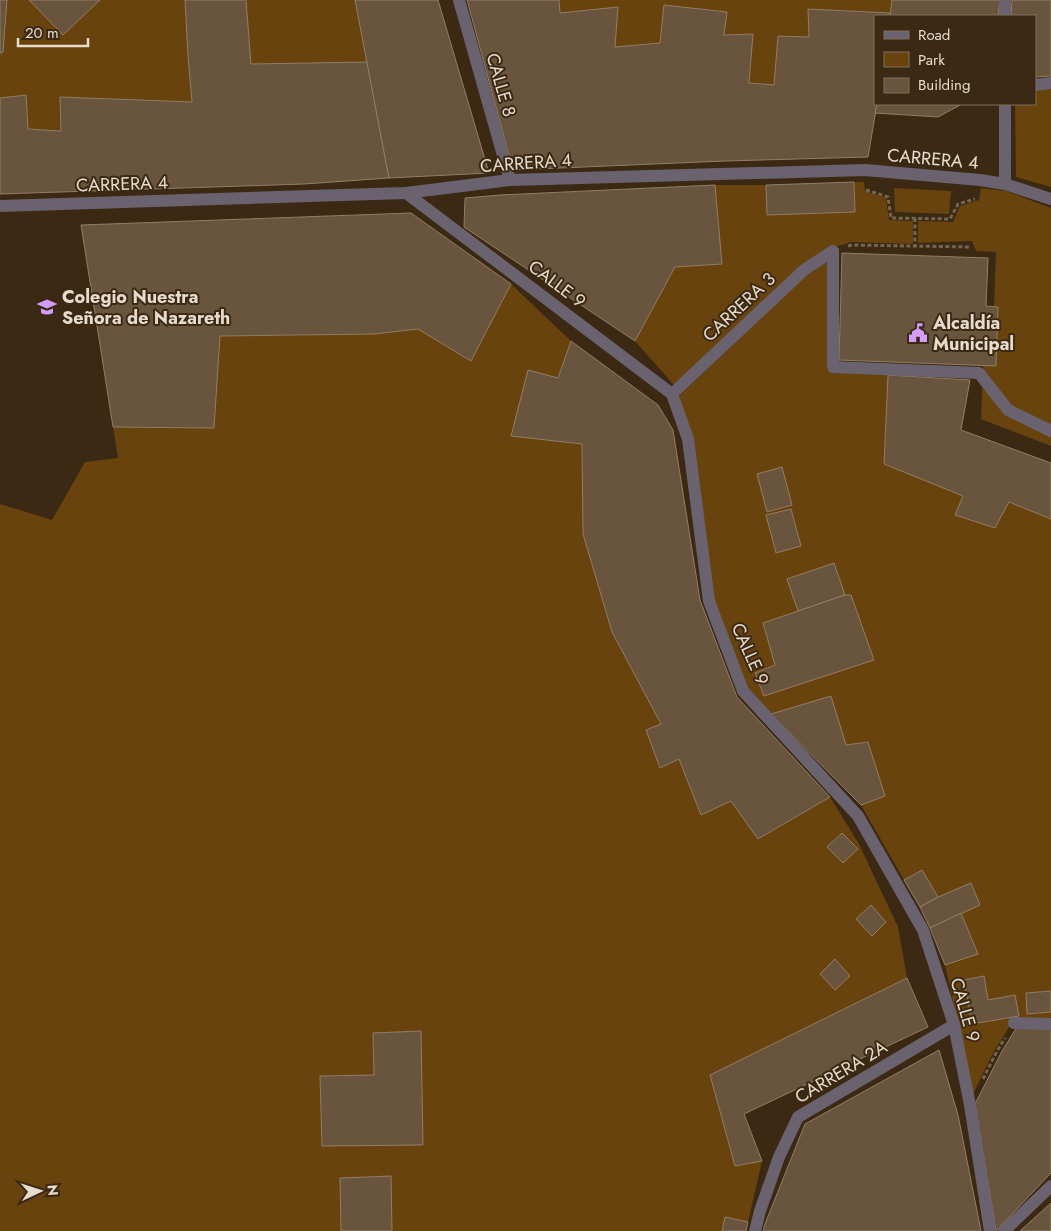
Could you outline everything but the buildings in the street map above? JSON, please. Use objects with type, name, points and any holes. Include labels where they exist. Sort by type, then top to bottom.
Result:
[{"type":"street","name":"CALLE 8","points":[[459,0],[510,180]]},
{"type":"street","points":[[1004,0],[1005,15]]},
{"type":"street","points":[[1036,85],[1051,83]]},
{"type":"street","points":[[1005,105],[1005,184]]},
{"type":"street","name":"CARRERA 4","points":[[0,206],[406,193],[510,180],[865,170],[980,180],[1005,184],[1051,199]]},
{"type":"street","name":"CALLE 9","points":[[406,193],[672,394],[688,439],[709,601],[743,691],[858,816],[922,930],[954,1025],[970,1105],[990,1231]]},
{"type":"street","points":[[833,251],[833,367],[979,373],[1008,410],[1051,431]]},
{"type":"street","name":"CARRERA 3","points":[[672,394],[804,270],[833,251]]},
{"type":"street","points":[[1014,1023],[1051,1024]]},
{"type":"street","name":"CARRERA 2A","points":[[754,1231],[779,1157],[798,1117],[954,1025]]},
{"type":"street","points":[[1004,1231],[1051,1186]]},
{"type":"path","points":[[865,170],[866,190],[888,197],[890,218],[950,220],[958,204],[978,198],[980,180]]},
{"type":"path","points":[[915,218],[915,246]]},
{"type":"path","points":[[833,251],[852,245],[970,247]]},
{"type":"path","points":[[970,1105],[997,1051],[1014,1023]]},
{"type":"green space","points":[[7,0],[29,0],[63,35],[100,0],[185,0],[192,102],[60,97],[61,131],[28,129],[0,98],[0,53],[3,52]]},
{"type":"green space","points":[[246,0],[355,0],[367,62],[251,64]]},
{"type":"green space","points":[[559,0],[892,0],[890,13],[808,9],[809,37],[778,36],[774,85],[749,83],[753,34],[724,35],[726,12],[664,5],[660,43],[615,47],[560,13]]},
{"type":"green space","points":[[1051,88],[1051,187],[1016,177],[1015,105],[1036,105],[1036,90]]},
{"type":"green space","points":[[854,182],[864,182],[865,191],[886,198],[889,220],[913,221],[913,244],[852,242],[827,249],[674,385],[635,341],[675,267],[722,264],[715,185],[766,185],[767,215],[855,212]]},
{"type":"green space","points":[[894,188],[951,191],[949,214],[895,212]]},
{"type":"green space","points":[[981,188],[1006,191],[1051,208],[1051,446],[981,419],[983,365],[996,365],[998,307],[994,306],[996,252],[976,251],[972,241],[918,243],[918,221],[953,222],[960,206],[979,200]]},
{"type":"green space","points":[[829,261],[829,371],[888,375],[884,464],[963,496],[955,515],[995,528],[1009,502],[1051,519],[1051,991],[1026,993],[1027,1014],[1051,1012],[1051,1022],[1013,1021],[994,1051],[973,1094],[945,965],[978,954],[961,913],[980,905],[971,884],[938,897],[922,870],[904,880],[861,805],[885,796],[868,742],[846,745],[771,714],[746,688],[713,599],[679,396],[804,277]]},
{"type":"green space","points":[[511,284],[571,341],[558,378],[511,436],[582,444],[583,534],[612,632],[661,724],[646,730],[660,768],[679,759],[701,815],[731,801],[759,839],[830,797],[859,844],[898,927],[907,978],[710,1075],[735,1166],[762,1161],[746,1231],[0,1231],[0,504],[52,520],[85,462],[118,458],[113,427],[214,428],[220,336],[317,335],[418,329],[471,361]]},
{"type":"place","name":"Colegio Nuestra Señora de Nazareth","points":[[47,307]]},
{"type":"place","name":"Alcaldía Municipal","points":[[918,333]]}]
